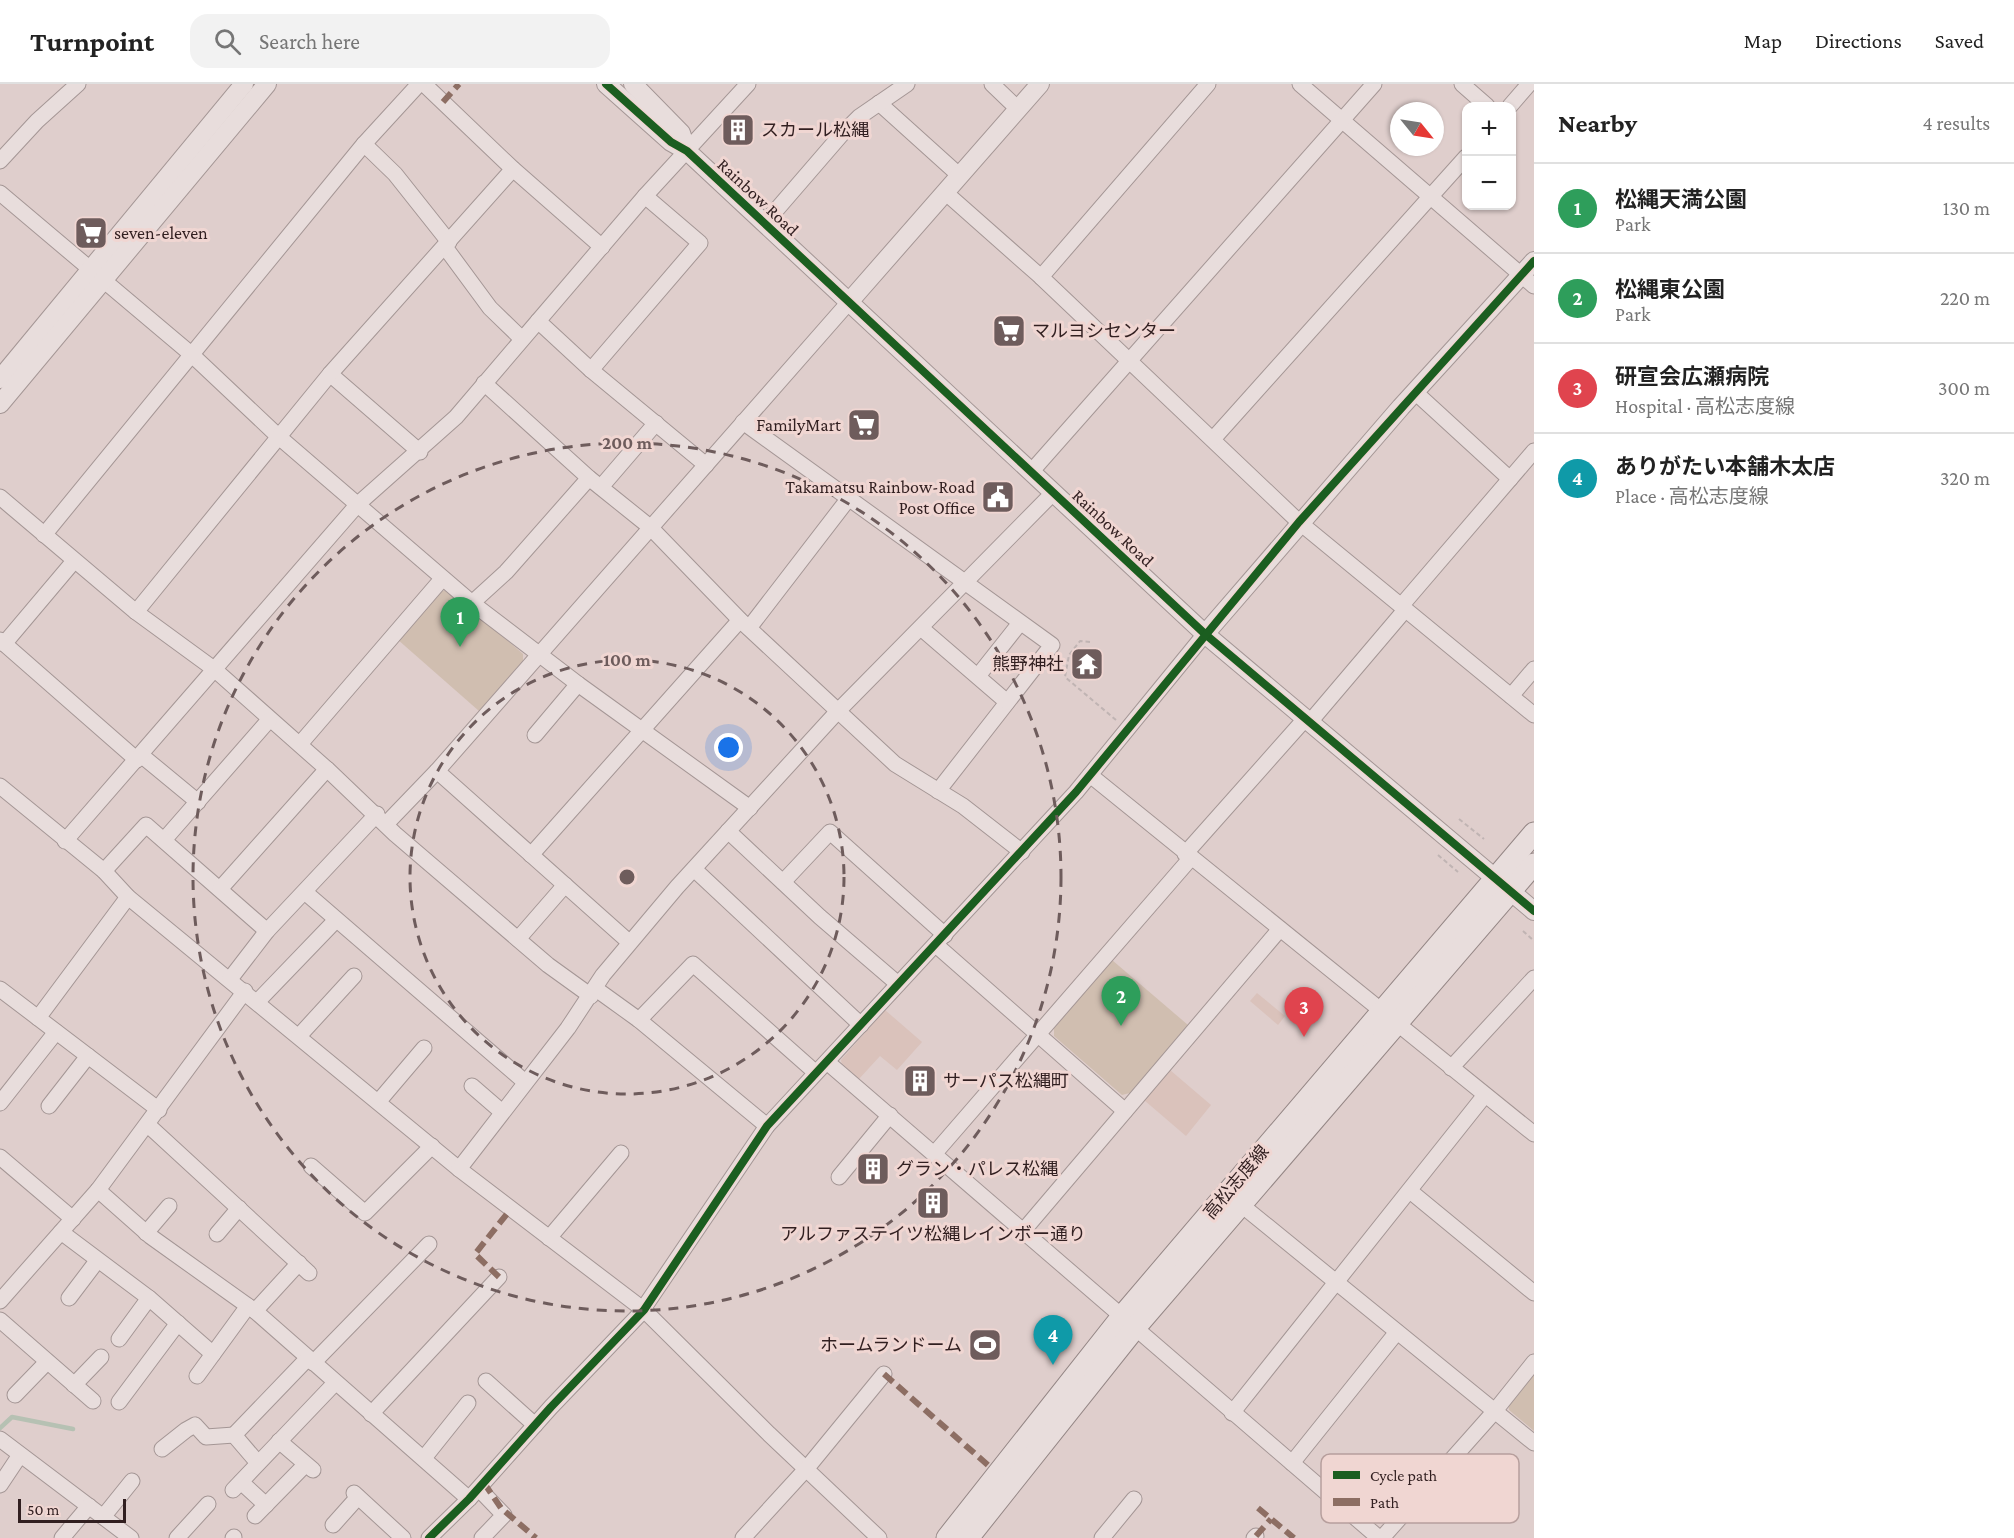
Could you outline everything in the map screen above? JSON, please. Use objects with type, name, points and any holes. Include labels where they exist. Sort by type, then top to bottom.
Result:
[{"type":"main road","name":"高松志度線","points":[[947,1538],[1233,1198],[1503,885],[1534,833]]},
{"type":"main road","name":"高松志度線","points":[[1503,885],[1534,864]]},
{"type":"main road","name":"高松志度線","points":[[968,1538],[1129,1321]]},
{"type":"street","points":[[0,161],[37,121],[78,84]]},
{"type":"street","points":[[0,404],[96,274],[244,84]]},
{"type":"street","points":[[0,379],[267,84]]},
{"type":"street","points":[[44,535],[363,144],[419,84]]},
{"type":"street","points":[[423,84],[513,169],[602,247]]},
{"type":"street","points":[[606,84],[671,142],[687,151]]},
{"type":"street","points":[[633,84],[681,133],[687,151]]},
{"type":"street","points":[[65,841],[358,504],[420,452],[456,417],[645,196],[748,84]]},
{"type":"street","points":[[765,224],[841,135],[860,117],[907,84]]},
{"type":"street","points":[[992,84],[1018,109]]},
{"type":"street","points":[[230,979],[267,931],[382,819],[437,771],[1040,84]]},
{"type":"street","points":[[1041,277],[1208,84]]},
{"type":"street","points":[[1300,84],[1528,280]]},
{"type":"street","points":[[1031,472],[1374,84]]},
{"type":"street","points":[[1462,84],[1482,102]]},
{"type":"street","points":[[1513,102],[1529,84]]},
{"type":"street","points":[[879,103],[960,176]]},
{"type":"street","points":[[363,144],[395,174],[447,244],[490,308],[522,339]]},
{"type":"street","name":"Rainbow Road","points":[[687,151],[1204,634],[1534,911]]},
{"type":"street","points":[[1214,438],[1462,163]]},
{"type":"street","points":[[136,612],[330,374],[513,169]]},
{"type":"street","points":[[0,193],[191,354],[279,437],[442,579],[578,684],[750,808]]},
{"type":"street","points":[[946,193],[1041,277],[1128,362],[1214,438],[1299,522],[1534,716]]},
{"type":"street","points":[[591,370],[699,243],[645,196]]},
{"type":"street","points":[[429,1538],[474,1494],[535,1425],[644,1310],[767,1126],[1022,852],[1090,775],[1204,634],[1299,522],[1415,392],[1528,280],[1534,261]]},
{"type":"street","points":[[538,321],[591,370],[706,465]]},
{"type":"street","points":[[330,374],[420,452]]},
{"type":"street","points":[[484,383],[595,482],[650,526],[744,624],[896,764],[963,806],[1022,852]]},
{"type":"street","points":[[1415,392],[1510,479]]},
{"type":"street","points":[[743,422],[1052,645],[938,791]]},
{"type":"street","points":[[472,603],[656,423]]},
{"type":"street","points":[[935,1153],[1307,721],[1534,451]]},
{"type":"street","points":[[459,1169],[629,942],[838,711],[1053,493]]},
{"type":"street","points":[[0,497],[136,612],[214,669],[548,965],[639,1020],[767,1126]]},
{"type":"street","points":[[531,855],[744,624],[849,498]]},
{"type":"street","points":[[74,561],[2,642],[139,758],[198,802]]},
{"type":"street","points":[[300,744],[442,579]]},
{"type":"street","points":[[978,676],[1020,623]]},
{"type":"street","points":[[921,628],[1007,702]]},
{"type":"street","points":[[1511,696],[1534,669]]},
{"type":"street","points":[[535,735],[578,684]]},
{"type":"street","points":[[164,840],[269,720]]},
{"type":"street","points":[[220,889],[327,769]]},
{"type":"street","points":[[437,771],[629,942]]},
{"type":"street","points":[[1090,775],[1188,857],[1534,1134]]},
{"type":"street","points":[[0,786],[65,841],[105,871],[128,897],[258,1001],[459,1169],[644,1310],[769,1434],[879,1538]]},
{"type":"street","points":[[105,871],[146,825],[267,931]]},
{"type":"street","points":[[728,831],[898,984]]},
{"type":"street","points":[[783,882],[830,832],[1038,1034],[1125,1111]]},
{"type":"street","points":[[694,869],[861,1025]]},
{"type":"street","points":[[518,939],[565,885]]},
{"type":"street","points":[[306,893],[525,1082]]},
{"type":"street","points":[[38,1018],[128,897]]},
{"type":"street","points":[[258,1001],[336,920]]},
{"type":"street","points":[[1024,1230],[1280,930]]},
{"type":"street","points":[[639,1020],[693,964],[821,1067],[890,1115],[1232,1413],[1321,1487]]},
{"type":"street","points":[[300,1036],[354,976]]},
{"type":"street","points":[[1451,1068],[1534,978]]},
{"type":"street","points":[[0,990],[159,1110]]},
{"type":"street","points":[[0,1301],[98,1190],[245,991]]},
{"type":"street","points":[[0,1103],[56,1032]]},
{"type":"street","points":[[379,1101],[424,1048]]},
{"type":"street","points":[[49,1106],[88,1056]]},
{"type":"street","points":[[472,1086],[502,1112]]},
{"type":"street","points":[[1232,1413],[1337,1284],[1485,1095]]},
{"type":"street","points":[[839,1177],[890,1115]]},
{"type":"street","points":[[148,1125],[304,1268],[251,1308],[197,1376]]},
{"type":"street","points":[[311,1166],[365,1213],[432,1146]]},
{"type":"street","points":[[549,1238],[621,1153]]},
{"type":"street","points":[[0,1157],[73,1219]]},
{"type":"street","points":[[98,1190],[146,1233],[251,1308],[424,1458],[504,1515],[482,1538]]},
{"type":"street","points":[[1410,1191],[1534,1293]]},
{"type":"street","points":[[1233,1198],[1534,1443]]},
{"type":"street","points":[[146,1233],[169,1206]]},
{"type":"street","points":[[217,1234],[239,1208]]},
{"type":"street","points":[[61,1232],[149,1298],[213,1354]]},
{"type":"street","points":[[162,1449],[195,1425],[206,1437],[234,1435],[429,1244]]},
{"type":"street","points":[[69,1298],[97,1261]]},
{"type":"street","points":[[371,1414],[499,1277]]},
{"type":"street","points":[[119,1339],[149,1298]]},
{"type":"street","points":[[0,1320],[93,1401]]},
{"type":"street","points":[[119,1402],[178,1323]]},
{"type":"street","points":[[1292,1463],[1397,1332]]},
{"type":"street","points":[[74,1385],[101,1357]]},
{"type":"street","points":[[15,1395],[47,1362]]},
{"type":"street","points":[[1456,1454],[1534,1362]]},
{"type":"street","points":[[743,1538],[807,1468],[884,1374]]},
{"type":"street","points":[[486,1381],[535,1425]]},
{"type":"street","points":[[279,1441],[309,1468],[260,1510],[237,1486],[258,1463],[279,1441],[335,1383]]},
{"type":"street","points":[[424,1458],[468,1403]]},
{"type":"street","points":[[234,1435],[258,1463]]},
{"type":"street","points":[[0,1438],[130,1538]]},
{"type":"street","points":[[0,1485],[20,1455]]},
{"type":"street","points":[[104,1517],[132,1481]]},
{"type":"street","points":[[333,1525],[356,1495],[403,1538]]},
{"type":"street","points":[[1101,1538],[1134,1499]]},
{"type":"street","points":[[177,1538],[208,1504]]},
{"type":"street","points":[[62,1538],[89,1506]]},
{"type":"street","points":[[1363,1523],[1381,1538],[1394,1523]]},
{"type":"path","points":[[1090,642],[1080,641],[1069,655],[1065,677],[1127,730]]},
{"type":"path","points":[[1459,819],[1484,839]]},
{"type":"path","points":[[1438,855],[1458,872]]},
{"type":"path","points":[[1523,931],[1534,940]]},
{"type":"shaded area","points":[[449,590],[523,654],[523,661],[479,711],[397,639],[440,591]]},
{"type":"shaded area","points":[[1112,960],[1188,1025],[1130,1093],[1122,1095],[1054,1036],[1054,1028]]},
{"type":"shaded area","points":[[1257,993],[1285,1016],[1278,1025],[1250,1001]]},
{"type":"shaded area","points":[[885,1010],[922,1042],[897,1070],[880,1056],[858,1080],[842,1066],[841,1060]]},
{"type":"shaded area","points":[[1170,1070],[1211,1105],[1186,1136],[1144,1100]]},
{"type":"shaded area","points":[[1534,1371],[1534,1431],[1509,1410],[1508,1403]]},
{"type":"waterway","points":[[0,1428],[12,1417],[73,1429]]},
{"type":"marked path","points":[[443,102],[459,84]]},
{"type":"marked path","points":[[499,1277],[475,1254],[510,1210]]},
{"type":"marked path","points":[[884,1374],[989,1466]]},
{"type":"marked path","points":[[484,1483],[501,1508],[536,1538]]},
{"type":"marked path","points":[[1258,1508],[1294,1538]]},
{"type":"marked path","points":[[1256,1536],[1271,1519]]},
{"type":"cycle path","points":[[606,84],[671,142],[687,151],[1205,634],[1534,911]]},
{"type":"cycle path","points":[[429,1538],[469,1499],[551,1407],[644,1310],[767,1126],[1076,792],[1299,522],[1534,261]]},
{"type":"place","name":"スカール松縄","points":[[738,130]]},
{"type":"place","name":"seven-eleven","points":[[91,233]]},
{"type":"place","name":"マルヨシセンター","points":[[1009,331]]},
{"type":"place","name":"FamilyMart","points":[[864,425]]},
{"type":"place","name":"Takamatsu Rainbow-Road Post Office","points":[[998,497]]},
{"type":"place","name":"松縄天満公園","points":[[460,647]]},
{"type":"place","name":"熊野神社","points":[[1087,664]]},
{"type":"place","name":"松縄東公園","points":[[1121,1026]]},
{"type":"place","name":"研宣会広瀬病院","points":[[1304,1037]]},
{"type":"place","name":"サーパス松縄町","points":[[920,1081]]},
{"type":"place","name":"グラン・パレス松縄","points":[[873,1169]]},
{"type":"place","name":"アルファステイツ松縄レインボー通り","points":[[933,1203]]},
{"type":"place","name":"ホームランドーム","points":[[985,1345]]},
{"type":"place","name":"ありがたい本舗木太店","points":[[1053,1365]]}]
